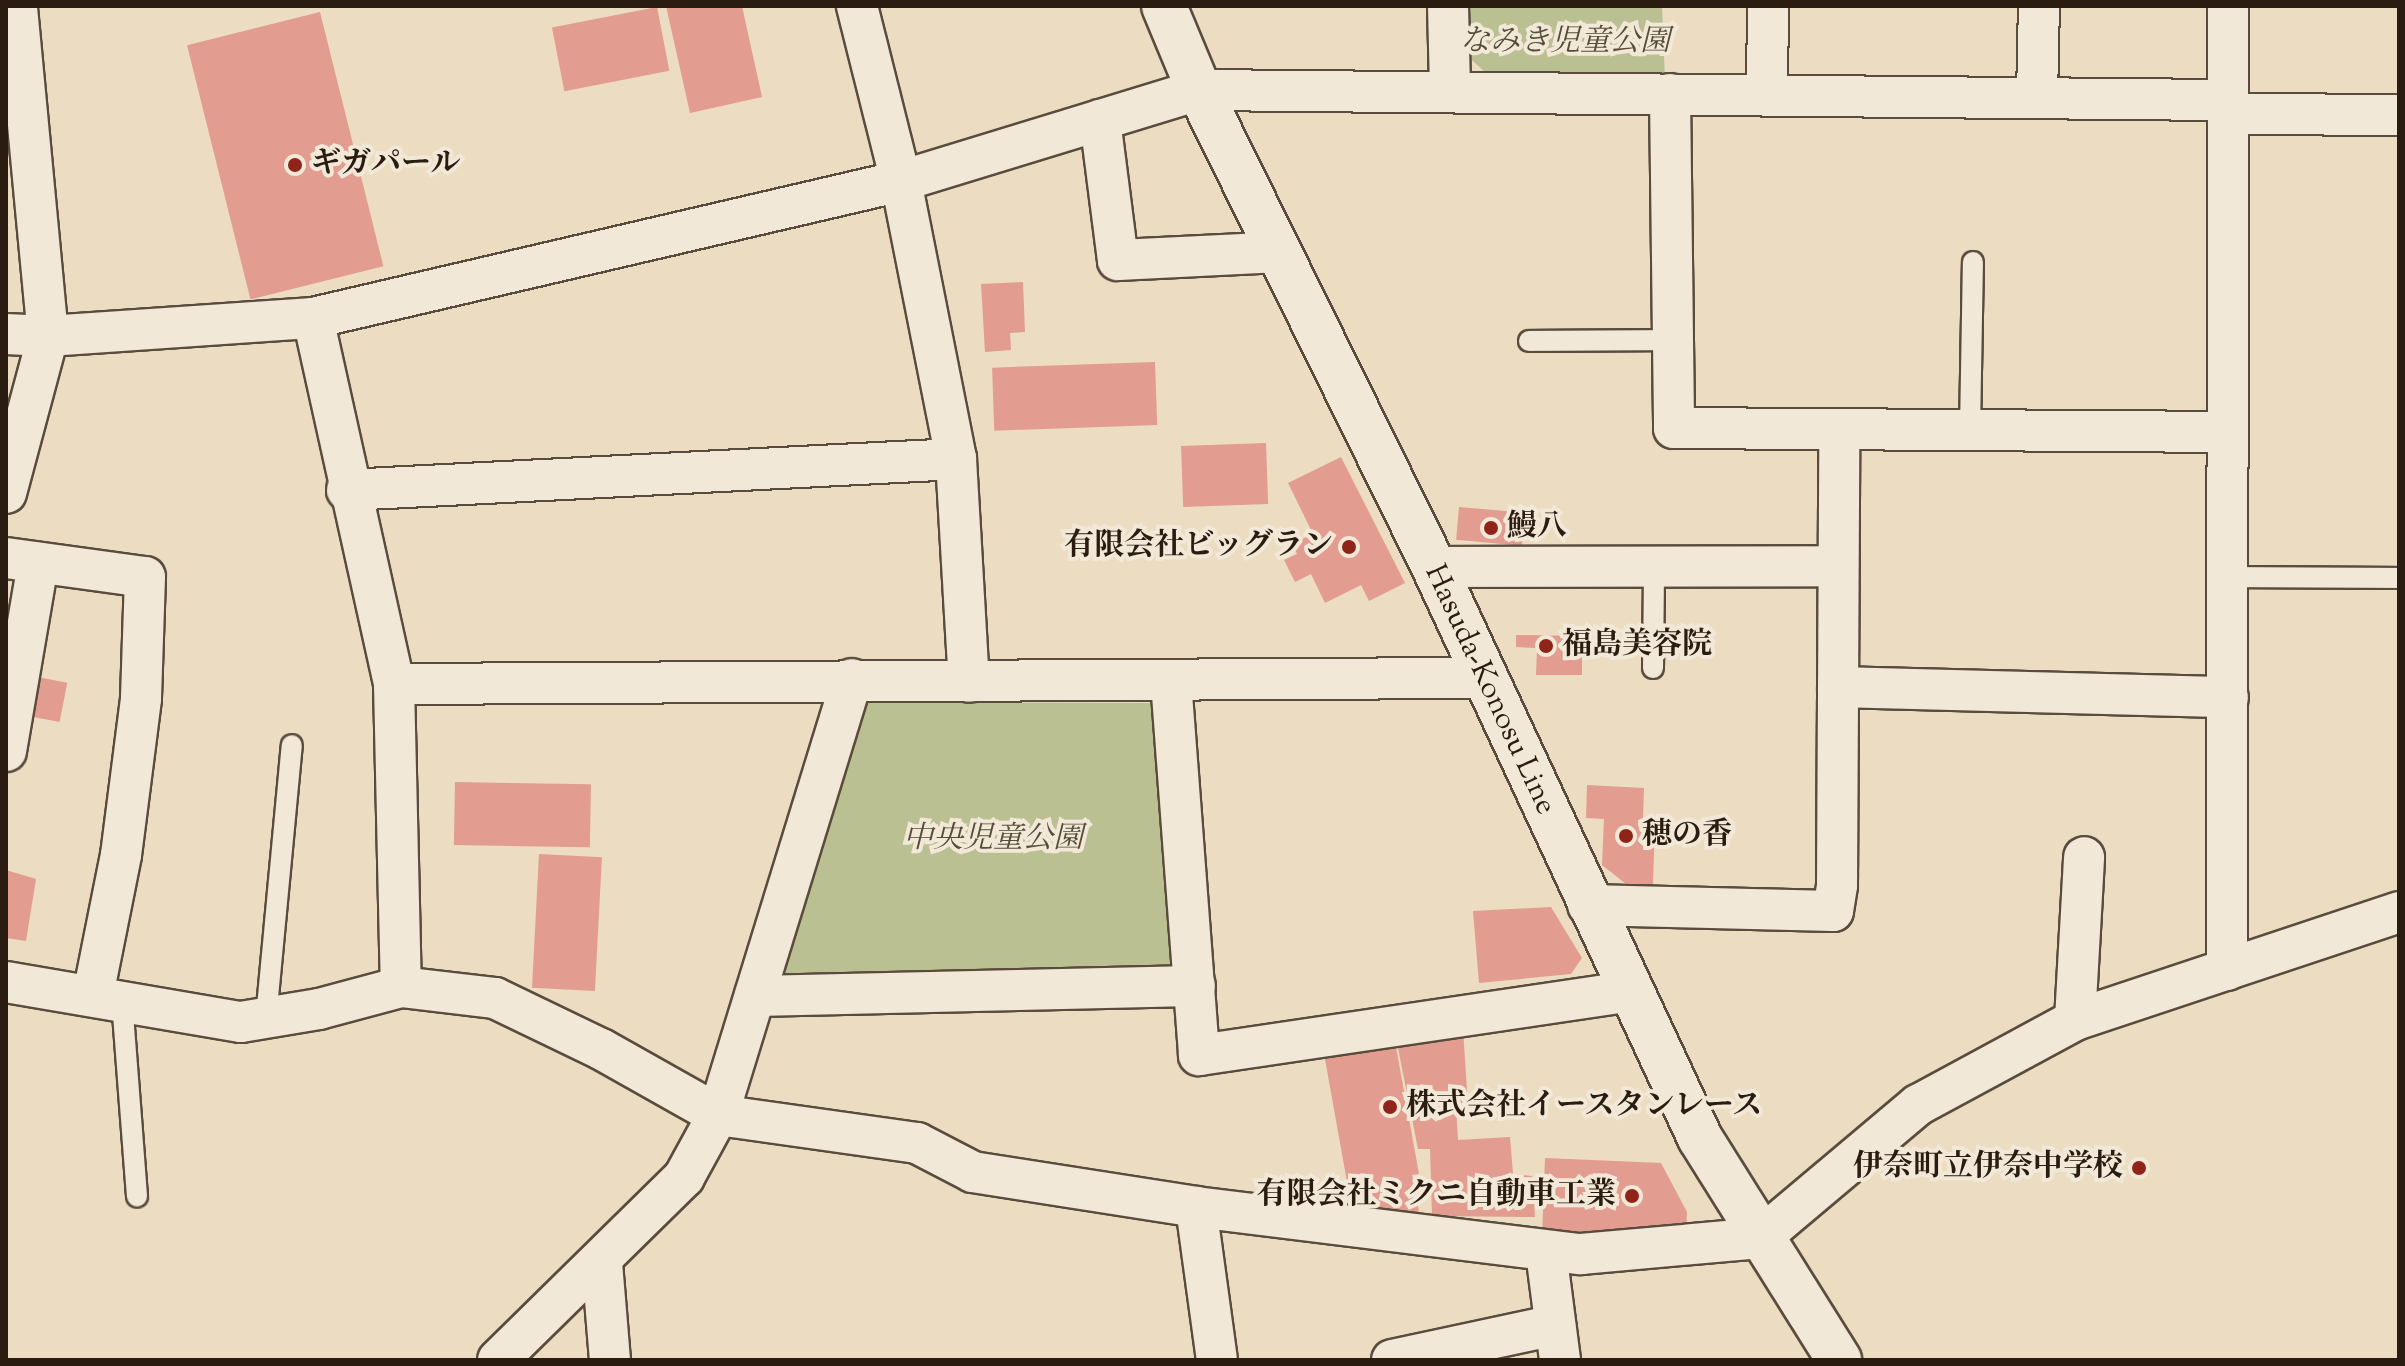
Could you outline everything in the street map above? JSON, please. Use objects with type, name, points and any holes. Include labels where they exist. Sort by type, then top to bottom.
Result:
[{"type":"main road","name":"Hasuda-Konosu Line","points":[[1164,6],[1199,90],[1434,567],[1588,905],[1700,1138],[1839,1360]]},
{"type":"street","points":[[6,493],[48,336],[17,6]]},
{"type":"street","points":[[857,6],[901,181],[956,459],[969,682]]},
{"type":"street","points":[[1448,6],[1450,90]]},
{"type":"street","points":[[1767,95],[1768,6]]},
{"type":"street","points":[[2037,98],[2039,6]]},
{"type":"street","points":[[2227,970],[2228,6]]},
{"type":"street","points":[[6,334],[48,336],[313,318],[901,181],[1199,90],[2037,98],[2399,115]]},
{"type":"street","points":[[1670,94],[1674,428],[2228,432]]},
{"type":"street","points":[[1100,120],[1118,260],[1280,252]]},
{"type":"street","points":[[313,318],[347,490],[394,684],[401,987]]},
{"type":"street","points":[[1588,905],[1833,911],[1839,429]]},
{"type":"street","points":[[347,490],[956,459]]},
{"type":"street","points":[[6,751],[22,560],[145,577],[141,699],[107,998]]},
{"type":"street","points":[[1434,567],[1838,566]]},
{"type":"street","points":[[394,684],[852,679],[969,682],[1484,678]]},
{"type":"street","points":[[498,1360],[602,1263],[684,1177],[718,1115],[852,679]]},
{"type":"street","points":[[1171,681],[1199,1055],[1631,991]]},
{"type":"street","points":[[1838,687],[2228,697]]},
{"type":"street","points":[[2075,1020],[2084,857]]},
{"type":"street","points":[[6,982],[241,1022],[401,987],[495,998],[718,1115],[917,1143],[973,1172],[1196,1207],[1581,1254],[1760,1238],[1918,1105],[2075,1020],[2399,912]]},
{"type":"street","points":[[755,996],[1195,986]]},
{"type":"street","points":[[1196,1207],[1217,1360]]},
{"type":"street","points":[[1392,1360],[1558,1343],[1546,1252]]},
{"type":"street","points":[[602,1263],[610,1360]]},
{"type":"lane","points":[[1970,430],[1973,262]]},
{"type":"lane","points":[[1529,341],[1673,340]]},
{"type":"lane","points":[[1653,668],[1654,567]]},
{"type":"lane","points":[[2228,577],[2399,578]]},
{"type":"lane","points":[[266,1018],[292,745]]},
{"type":"lane","points":[[107,998],[137,1196]]},
{"type":"green space","name":"なみき児童公園","points":[[1466,6],[1662,6],[1665,81],[1494,80],[1465,54]]},
{"type":"green space","name":"中央児童公園","points":[[867,702],[1153,703],[1175,978],[778,976]]},
{"type":"building","points":[[666,6],[742,6],[762,97],[690,113]]},
{"type":"building","points":[[657,7],[669,71],[564,91],[552,27]]},
{"type":"building","points":[[320,12],[383,266],[250,299],[187,45]]},
{"type":"building","points":[[1023,282],[1025,332],[1010,333],[1011,350],[985,352],[981,284]]},
{"type":"building","points":[[1155,362],[1157,425],[994,431],[992,368]]},
{"type":"building","points":[[1266,443],[1268,504],[1183,507],[1181,446]]},
{"type":"building","points":[[1341,457],[1405,583],[1369,601],[1361,585],[1325,603],[1311,574],[1295,582],[1284,560],[1297,554],[1292,544],[1313,534],[1288,483]]},
{"type":"building","points":[[1459,507],[1525,513],[1522,546],[1456,540]]},
{"type":"building","points":[[1516,635],[1582,636],[1582,675],[1536,675],[1537,648],[1516,647]]},
{"type":"building","points":[[27,675],[67,683],[60,722],[19,714]]},
{"type":"building","points":[[455,782],[591,784],[590,847],[454,845]]},
{"type":"building","points":[[1587,785],[1644,788],[1643,819],[1655,820],[1653,885],[1626,884],[1602,865],[1604,819],[1586,818]]},
{"type":"building","points":[[539,854],[602,857],[595,991],[532,988]]},
{"type":"building","points":[[6,870],[36,879],[26,941],[6,938]]},
{"type":"building","points":[[1551,907],[1582,958],[1571,974],[1479,983],[1473,911]]},
{"type":"building","points":[[1463,1029],[1468,1106],[1456,1107],[1458,1140],[1510,1137],[1513,1174],[1532,1176],[1535,1217],[1432,1216],[1430,1149],[1418,1149],[1396,1038]]},
{"type":"building","points":[[1394,1036],[1419,1174],[1412,1175],[1420,1217],[1365,1209],[1366,1190],[1349,1193],[1323,1048]]},
{"type":"building","points":[[1545,1158],[1661,1163],[1687,1212],[1686,1236],[1542,1237]]},
{"type":"place","name":"ギガパール","points":[[295,165]]},
{"type":"place","name":"鰻八","points":[[1491,528]]},
{"type":"place","name":"有限会社ビッグラン","points":[[1349,547]]},
{"type":"place","name":"福島美容院","points":[[1546,646]]},
{"type":"place","name":"穂の香","points":[[1626,836]]},
{"type":"place","name":"株式会社イースタンレース","points":[[1390,1107]]},
{"type":"place","name":"伊奈町立伊奈中学校","points":[[2139,1168]]},
{"type":"place","name":"有限会社ミクニ自動車工業","points":[[1632,1196]]}]
